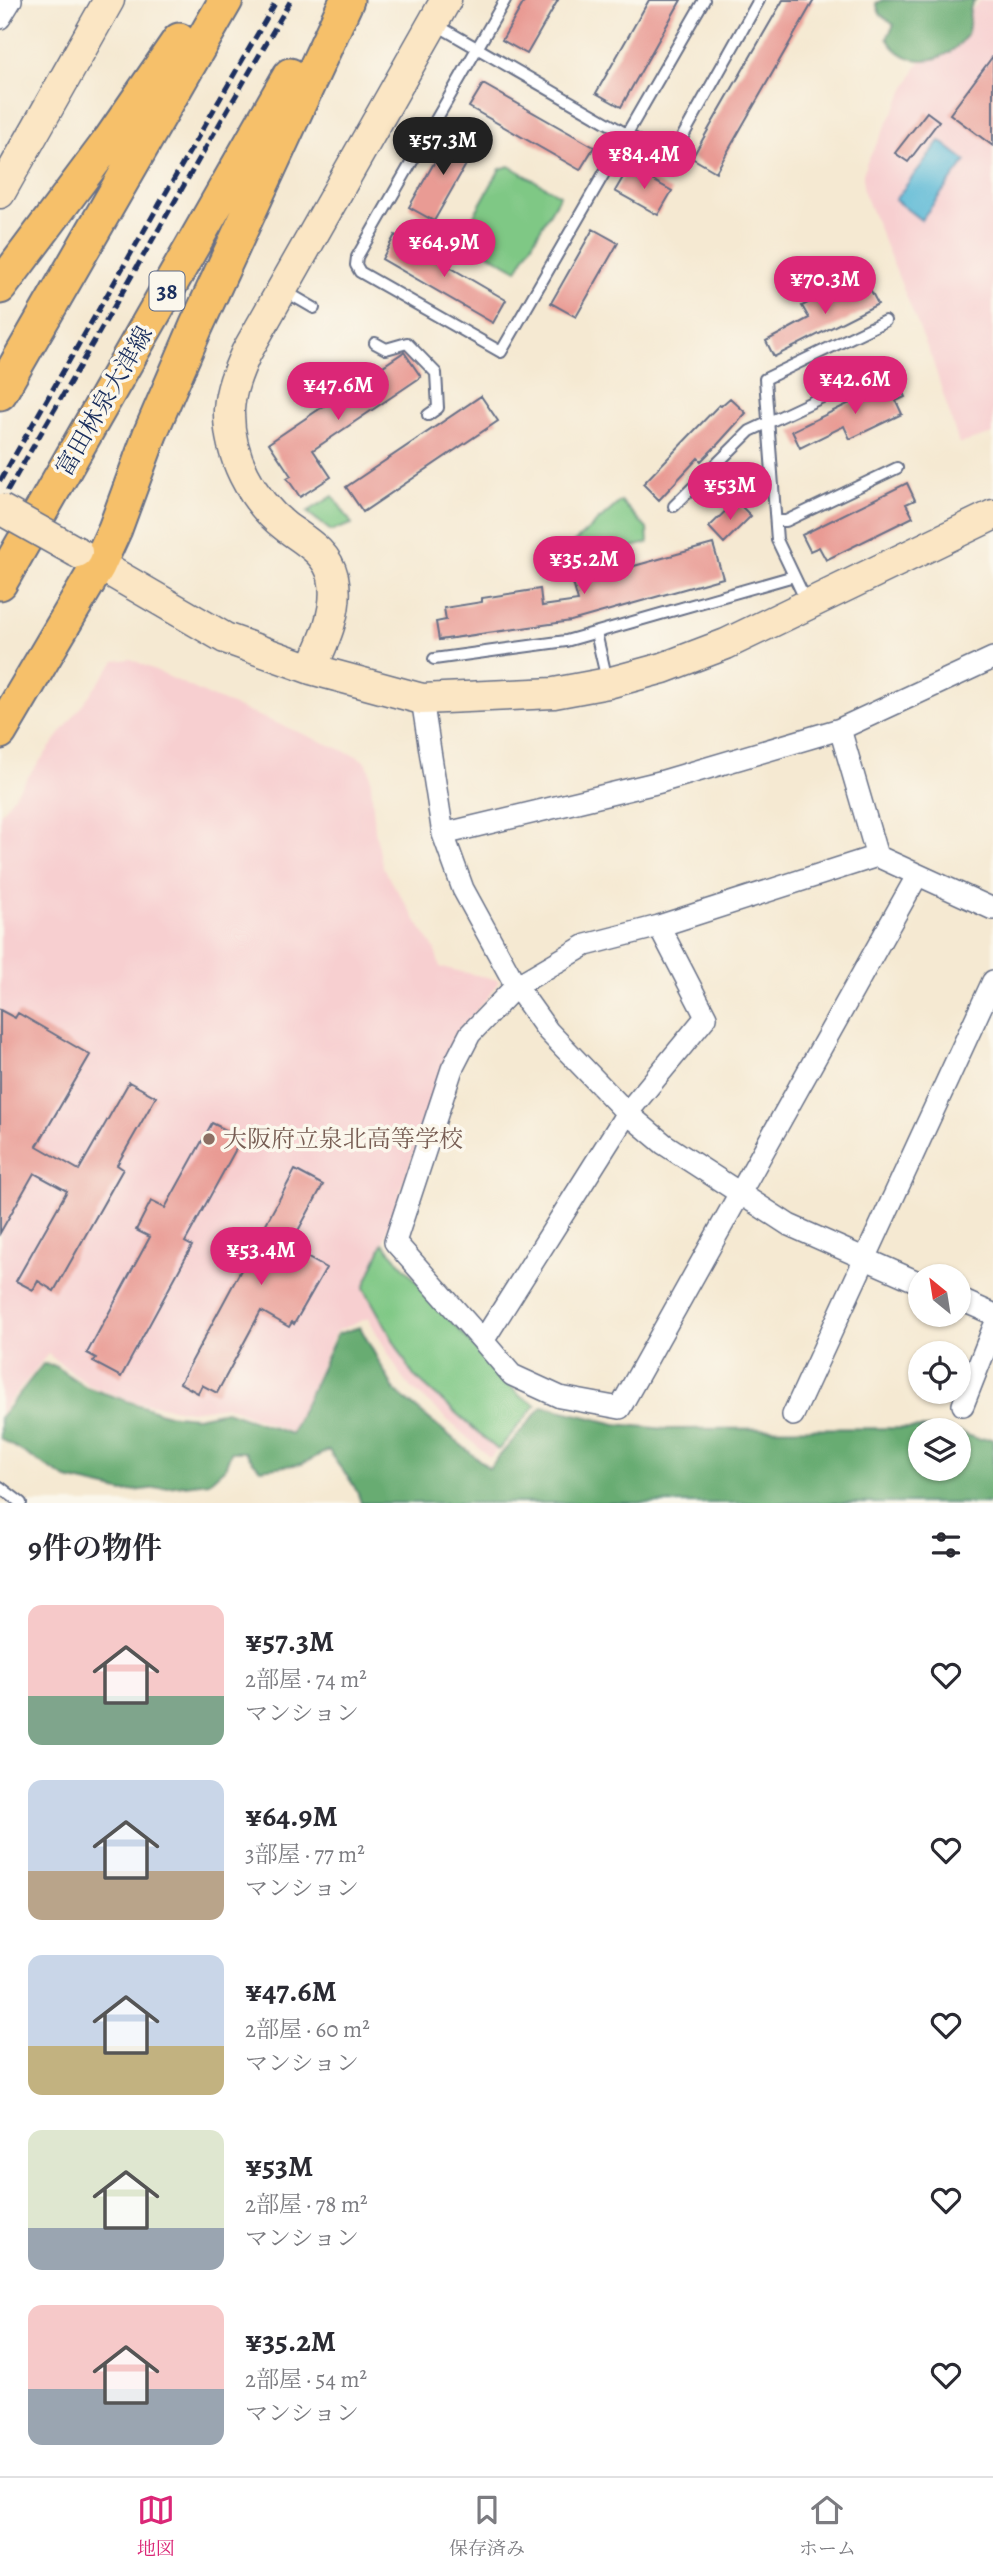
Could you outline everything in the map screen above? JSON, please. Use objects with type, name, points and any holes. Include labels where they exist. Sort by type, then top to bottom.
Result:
[{"type":"main road","points":[[0,287],[170,55],[202,0]]},
{"type":"main road","points":[[0,393],[226,0]]},
{"type":"main road","name":"富田林泉大津線","points":[[0,583],[333,0]]},
{"type":"main road","points":[[0,732],[87,559],[347,0]]},
{"type":"main road","points":[[0,379],[66,277]]},
{"type":"street","points":[[0,18],[10,0]]},
{"type":"street","points":[[0,193],[109,0]]},
{"type":"street","points":[[311,669],[325,638],[334,601],[333,577],[326,559],[266,509],[248,483],[236,456],[229,410],[234,380],[246,353],[439,11]]},
{"type":"street","points":[[0,509],[225,638],[311,669],[422,699],[554,693],[608,683],[663,668],[726,644],[993,515]]},
{"type":"street","points":[[443,834],[660,782],[840,729],[992,662]]},
{"type":"street","points":[[422,699],[443,834],[467,899],[516,986],[548,1031],[627,1113],[664,1144],[789,1225],[908,1278]]},
{"type":"street","points":[[840,729],[877,856]]},
{"type":"street","points":[[917,876],[620,1408],[560,1396],[512,1376],[395,1242],[453,1069],[470,1034],[516,986],[586,945],[659,926],[877,856],[993,909]]},
{"type":"street","points":[[483,1341],[627,1113],[706,1017],[659,926]]},
{"type":"street","points":[[793,1415],[993,981]]},
{"type":"street","points":[[971,1305],[993,1314]]},
{"type":"street","points":[[963,1405],[993,1329]]},
{"type":"lane","points":[[505,0],[357,257],[356,265],[360,272],[501,352],[704,0]]},
{"type":"lane","points":[[439,11],[478,48],[670,159],[759,0]]},
{"type":"lane","points":[[283,290],[314,308]]},
{"type":"lane","points":[[808,605],[777,540],[765,379],[885,321]]},
{"type":"lane","points":[[375,343],[386,349],[407,343],[436,373],[438,408],[428,415]]},
{"type":"lane","points":[[674,506],[750,431],[880,370]]},
{"type":"lane","points":[[776,521],[786,521],[897,468]]},
{"type":"lane","points":[[434,659],[566,640],[794,576]]},
{"type":"lane","points":[[596,633],[608,683]]},
{"type":"lane","points":[[0,1487],[20,1503]]},
{"type":"shaded area","points":[[981,0],[993,0],[993,434],[959,444],[933,362],[863,190],[863,174],[919,63]]},
{"type":"shaded area","name":"大阪府立泉北高等学校","points":[[131,659],[212,697],[357,756],[367,763],[375,830],[383,868],[435,950],[440,967],[499,980],[494,990],[454,1036],[383,1243],[498,1374],[520,1396],[536,1405],[490,1458],[404,1381],[368,1318],[336,1331],[291,1432],[227,1406],[190,1411],[136,1402],[88,1385],[48,1354],[0,1413],[0,814],[115,661]]},
{"type":"green space","points":[[883,0],[975,0],[970,8],[968,32],[958,46],[937,58],[926,60],[904,55],[887,38],[894,25],[880,14],[876,3]]},
{"type":"green space","points":[[509,166],[560,195],[517,270],[466,241],[464,233],[500,169]]},
{"type":"green space","points":[[333,496],[352,524],[331,531],[307,512]]},
{"type":"green space","points":[[621,501],[647,529],[648,543],[555,567],[554,560]]},
{"type":"green space","points":[[383,1243],[498,1374],[520,1396],[536,1405],[498,1450],[413,1375],[364,1288]]},
{"type":"green space","points":[[360,1327],[395,1391],[489,1468],[543,1406],[616,1424],[665,1429],[908,1428],[908,1481],[971,1481],[971,1436],[993,1438],[993,1503],[361,1503],[351,1481],[329,1450],[302,1464],[260,1469],[245,1452],[231,1452],[225,1468],[209,1482],[124,1492],[67,1479],[0,1438],[0,1418],[43,1364],[53,1365],[86,1387],[165,1414],[196,1417],[226,1411],[291,1434],[337,1334]]},
{"type":"water","points":[[940,141],[966,161],[921,220],[895,200]]},
{"type":"building","points":[[525,0],[558,0],[527,54],[502,40]]},
{"type":"building","points":[[649,0],[681,0],[621,107],[596,93]]},
{"type":"building","points":[[783,0],[814,0],[716,172],[692,158]]},
{"type":"building","points":[[993,56],[993,146],[950,114]]},
{"type":"building","points":[[483,84],[594,147],[580,170],[469,107]]},
{"type":"building","points":[[927,112],[939,121],[908,162],[895,153]]},
{"type":"building","points":[[451,133],[476,147],[434,221],[409,207]]},
{"type":"building","points":[[629,167],[672,191],[658,215],[615,191]]},
{"type":"building","points":[[593,229],[618,243],[576,317],[551,303]]},
{"type":"building","points":[[395,235],[506,300],[493,323],[382,259]]},
{"type":"building","points":[[854,279],[861,292],[869,287],[878,304],[774,357],[766,341],[809,318],[802,306]]},
{"type":"building","points":[[404,352],[421,377],[313,450],[331,477],[300,497],[287,478],[291,476],[269,443]]},
{"type":"building","points":[[897,380],[905,397],[896,401],[902,414],[850,439],[844,426],[800,448],[792,431]]},
{"type":"building","points":[[481,396],[498,421],[363,512],[346,487]]},
{"type":"building","points":[[730,398],[746,413],[701,461],[698,458],[659,500],[643,484],[719,405]]},
{"type":"building","points":[[907,483],[915,500],[906,504],[913,517],[826,560],[819,547],[810,551],[802,535]]},
{"type":"building","points":[[736,501],[751,516],[724,543],[709,527]]},
{"type":"building","points":[[713,544],[723,578],[571,621],[439,640],[436,622],[446,620],[444,608],[482,602],[482,598],[540,589],[542,606],[578,601],[573,583]]},
{"type":"building","points":[[0,1010],[15,1018],[18,1013],[90,1055],[37,1146],[79,1170],[129,1082],[156,1097],[117,1165],[123,1169],[54,1291],[38,1281],[33,1290],[16,1281],[67,1191],[34,1173],[0,1233]]},
{"type":"building","points":[[212,1123],[242,1138],[185,1242],[192,1246],[121,1377],[93,1362],[96,1358],[87,1353],[150,1237],[136,1230],[151,1201],[165,1208]]},
{"type":"building","points":[[295,1170],[323,1185],[289,1247],[326,1268],[294,1324],[292,1322],[289,1327],[261,1311],[217,1393],[202,1385],[198,1393],[180,1383]]},
{"type":"railway","points":[[0,481],[277,0]]},
{"type":"railway","points":[[0,504],[291,0]]},
{"type":"place","name":"大阪府立泉北高等学校","points":[[209,1139]]}]
